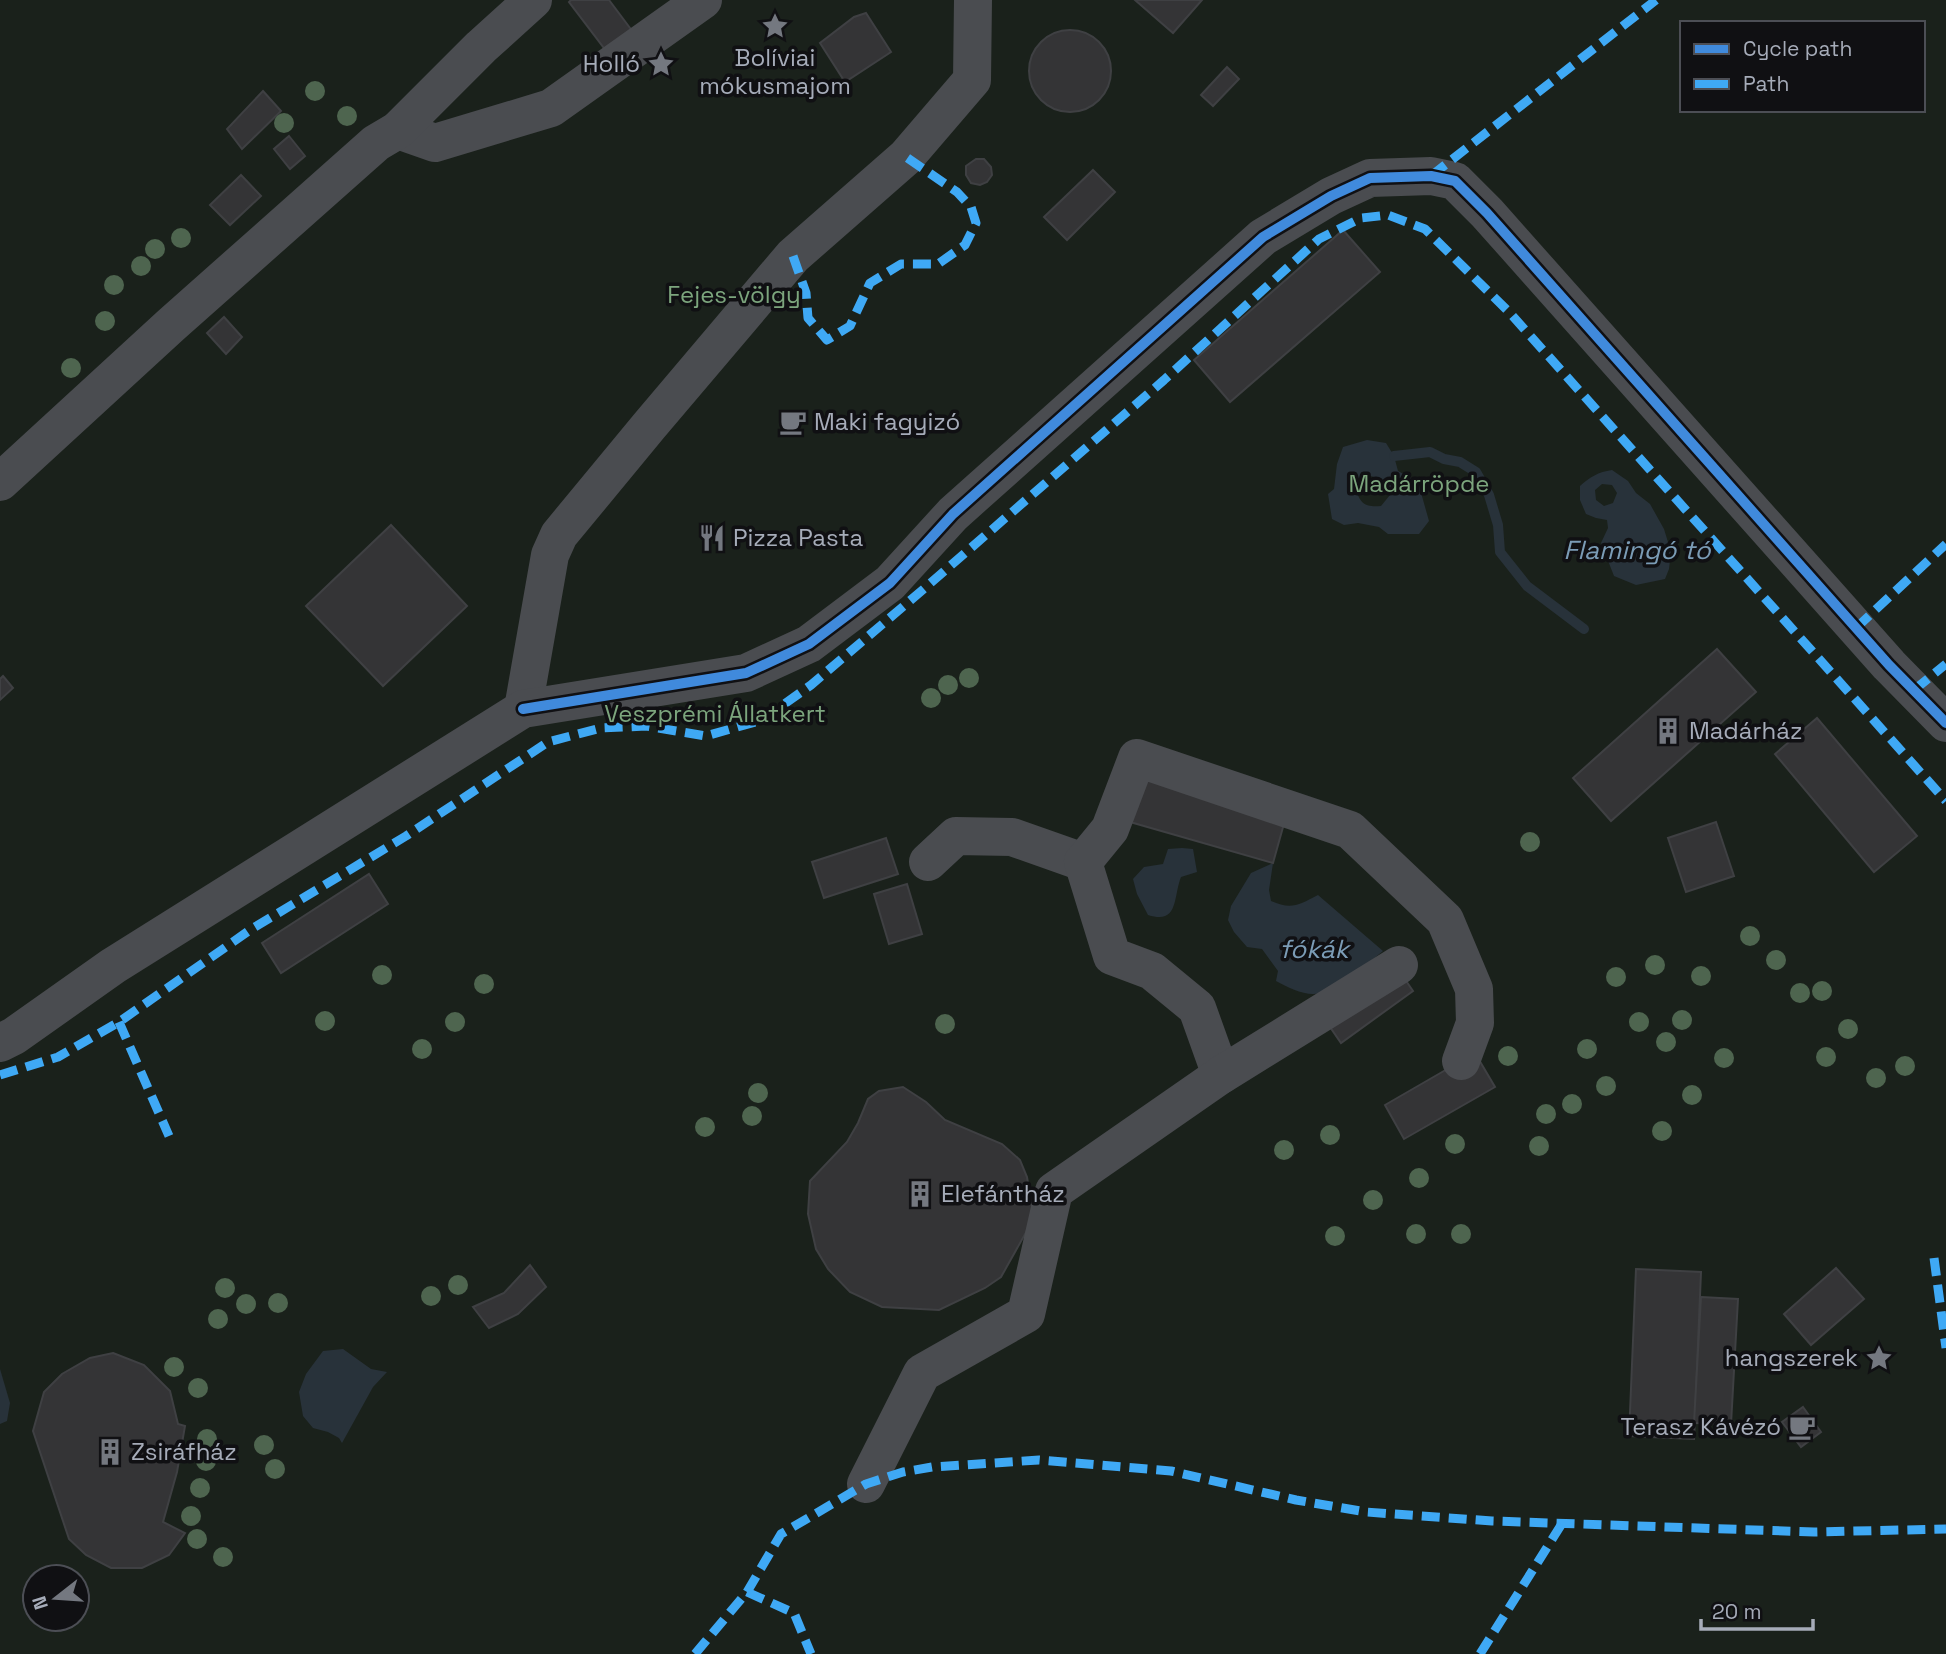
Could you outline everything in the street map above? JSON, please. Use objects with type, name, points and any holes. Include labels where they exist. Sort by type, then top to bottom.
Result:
[{"type":"street","points":[[0,482],[376,143],[398,130],[481,47],[533,0]]},
{"type":"street","points":[[398,130],[435,143],[551,108],[703,0]]},
{"type":"street","points":[[523,709],[550,555],[559,535],[793,256],[906,157],[972,80],[972,0]]},
{"type":"street","points":[[0,1043],[113,966],[523,709],[746,673],[808,644],[890,583],[953,514],[1263,237],[1331,196],[1370,178],[1431,176],[1455,181],[1487,213],[1864,637],[1946,723]]},
{"type":"street","points":[[1083,862],[1110,829],[1137,758],[1350,830],[1445,920],[1474,989],[1475,1023],[1461,1061]]},
{"type":"street","points":[[928,862],[956,836],[1012,837],[1083,862]]},
{"type":"street","points":[[1083,862],[1112,956],[1152,971],[1198,1008],[1221,1075]]},
{"type":"street","points":[[866,1483],[922,1373],[1026,1314],[1054,1191],[1221,1075],[1399,965]]},
{"type":"green space","name":"Veszprémi Állatkert","points":[[0,0],[1946,0],[1946,1654],[0,1654]]},
{"type":"water","points":[[1367,440],[1386,443],[1394,456],[1398,471],[1418,482],[1429,521],[1419,534],[1388,534],[1379,527],[1358,523],[1344,525],[1332,519],[1328,494],[1334,489],[1337,464],[1343,447]],"holes":[[[1363,475],[1380,480],[1388,490],[1390,495],[1381,506],[1365,504],[1358,495],[1356,490]]]},
{"type":"water","name":"Flamingó tó","points":[[1612,470],[1628,481],[1636,493],[1650,504],[1664,529],[1671,552],[1665,579],[1636,585],[1614,576],[1601,543],[1608,528],[1607,520],[1586,514],[1580,500],[1580,486],[1594,475]],"holes":[[[1602,484],[1612,485],[1617,493],[1613,503],[1604,506],[1596,500],[1595,490]]]},
{"type":"water","points":[[1168,849],[1193,849],[1197,872],[1181,877],[1170,913],[1158,917],[1148,915],[1133,879],[1144,867],[1163,864]]},
{"type":"water","name":"fókák","points":[[1273,863],[1269,890],[1271,901],[1295,905],[1318,895],[1383,951],[1350,978],[1322,993],[1304,993],[1276,981],[1278,971],[1262,949],[1247,947],[1228,920],[1231,906],[1251,873]]},
{"type":"water","points":[[343,1349],[371,1369],[387,1372],[373,1387],[342,1443],[328,1432],[313,1428],[303,1416],[299,1392],[306,1374],[323,1351]]},
{"type":"water","points":[[0,1369],[10,1403],[7,1421],[0,1424]]},
{"type":"building","points":[[609,0],[633,32],[607,52],[569,2]]},
{"type":"building","points":[[1135,0],[1202,0],[1173,33]]},
{"type":"building","points":[[866,13],[891,52],[845,82],[820,43],[854,17]]},
{"type":"building","points":[[1070,30],[1086,33],[1099,42],[1108,55],[1111,71],[1108,87],[1099,100],[1086,109],[1070,112],[1054,109],[1041,100],[1032,87],[1029,71],[1032,55],[1041,42],[1054,33]]},
{"type":"building","points":[[1227,67],[1239,79],[1213,106],[1201,95]]},
{"type":"building","points":[[263,91],[281,111],[242,149],[227,129]]},
{"type":"building","points":[[289,136],[305,156],[290,169],[274,149]]},
{"type":"building","points":[[976,159],[984,159],[991,167],[992,175],[987,182],[980,185],[971,183],[966,175],[966,166]]},
{"type":"building","points":[[1093,170],[1115,192],[1067,240],[1044,217]]},
{"type":"building","points":[[241,175],[261,196],[230,225],[210,205]]},
{"type":"building","points":[[1343,230],[1380,272],[1230,402],[1194,360]]},
{"type":"building","points":[[224,317],[242,337],[226,354],[207,333]]},
{"type":"building","points":[[391,525],[467,606],[383,686],[306,606]]},
{"type":"building","name":"Madárház","points":[[1717,649],[1756,692],[1611,821],[1573,778]]},
{"type":"building","points":[[3,676],[13,688],[0,700],[0,679]]},
{"type":"building","points":[[1817,718],[1917,836],[1874,872],[1775,754]]},
{"type":"building","points":[[1142,778],[1285,820],[1273,863],[1130,822]]},
{"type":"building","points":[[1716,822],[1734,876],[1686,892],[1668,838]]},
{"type":"building","points":[[886,838],[898,874],[824,898],[812,862]]},
{"type":"building","points":[[369,874],[388,904],[281,973],[262,943]]},
{"type":"building","points":[[907,884],[922,934],[889,944],[874,894]]},
{"type":"building","points":[[1402,975],[1413,991],[1341,1043],[1330,1027]]},
{"type":"building","points":[[1475,1053],[1495,1087],[1404,1139],[1385,1105]]},
{"type":"building","name":"Elefántház","points":[[903,1087],[926,1102],[945,1120],[1002,1144],[1020,1160],[1027,1177],[1032,1207],[1029,1227],[1001,1277],[985,1288],[939,1310],[882,1307],[850,1292],[828,1269],[816,1249],[808,1214],[810,1181],[847,1142],[868,1099],[879,1091]]},
{"type":"building","points":[[530,1265],[546,1287],[518,1314],[489,1328],[473,1307],[504,1293]]},
{"type":"building","points":[[1836,1268],[1864,1299],[1811,1345],[1784,1314]]},
{"type":"building","points":[[1636,1269],[1701,1272],[1694,1439],[1629,1436]]},
{"type":"building","points":[[1701,1297],[1738,1299],[1731,1424],[1694,1423]]},
{"type":"building","name":"Zsiráfház","points":[[113,1353],[144,1365],[170,1391],[178,1424],[185,1426],[177,1472],[163,1522],[185,1533],[169,1555],[142,1568],[111,1568],[86,1555],[69,1539],[33,1431],[44,1392],[62,1374],[90,1358]]},
{"type":"building","name":"Terasz Kávézó","points":[[1803,1407],[1821,1432],[1801,1447],[1782,1422]]},
{"type":"waterway","points":[[1394,456],[1430,452],[1444,459],[1460,462],[1476,472],[1489,495],[1498,525],[1500,552],[1527,586],[1584,629]]},
{"type":"marked path","points":[[1431,176],[1656,0]]},
{"type":"marked path","points":[[793,256],[806,293],[808,318],[827,340],[850,326],[870,283],[901,264],[938,264],[965,245],[976,223],[971,207],[957,192],[906,157]]},
{"type":"marked path","points":[[0,1075],[58,1057],[119,1022],[250,930],[406,836],[548,742],[601,728],[646,726],[706,736],[762,720],[811,685],[926,587],[1164,380],[1319,239],[1361,218],[1388,215],[1425,229],[1509,312],[1946,801]]},
{"type":"marked path","points":[[1856,628],[1946,544]]},
{"type":"marked path","points":[[1914,690],[1946,664]]},
{"type":"marked path","points":[[119,1022],[169,1136]]},
{"type":"marked path","points":[[1934,1258],[1946,1348]]},
{"type":"marked path","points":[[695,1654],[747,1592],[781,1534],[866,1484],[903,1472],[932,1467],[1039,1460],[1171,1471],[1296,1500],[1366,1512],[1492,1521],[1814,1532],[1946,1529]]},
{"type":"marked path","points":[[1480,1654],[1563,1522]]},
{"type":"marked path","points":[[747,1592],[794,1613],[811,1654]]},
{"type":"cycle path","points":[[523,709],[746,673],[809,644],[890,583],[953,514],[1263,237],[1331,196],[1370,178],[1431,176],[1455,181],[1487,213],[1889,665],[1946,723]]},
{"type":"place","name":"Bolíviai mókusmajom","points":[[775,26]]},
{"type":"place","name":"Holló","points":[[661,64]]},
{"type":"place","name":"Maki fagyizó","points":[[793,422]]},
{"type":"place","name":"Pizza Pasta","points":[[712,538]]},
{"type":"place","name":"Madárház","points":[[1668,731]]},
{"type":"place","name":"Elefántház","points":[[920,1194]]},
{"type":"place","name":"hangszerek","points":[[1879,1358]]},
{"type":"place","name":"Terasz Kávézó","points":[[1802,1427]]},
{"type":"place","name":"Zsiráfház","points":[[110,1452]]},
{"type":"park label","name":"Fejes-völgy","points":[[734,295]]},
{"type":"park label","name":"Madárröpde","points":[[1419,484]]}]
